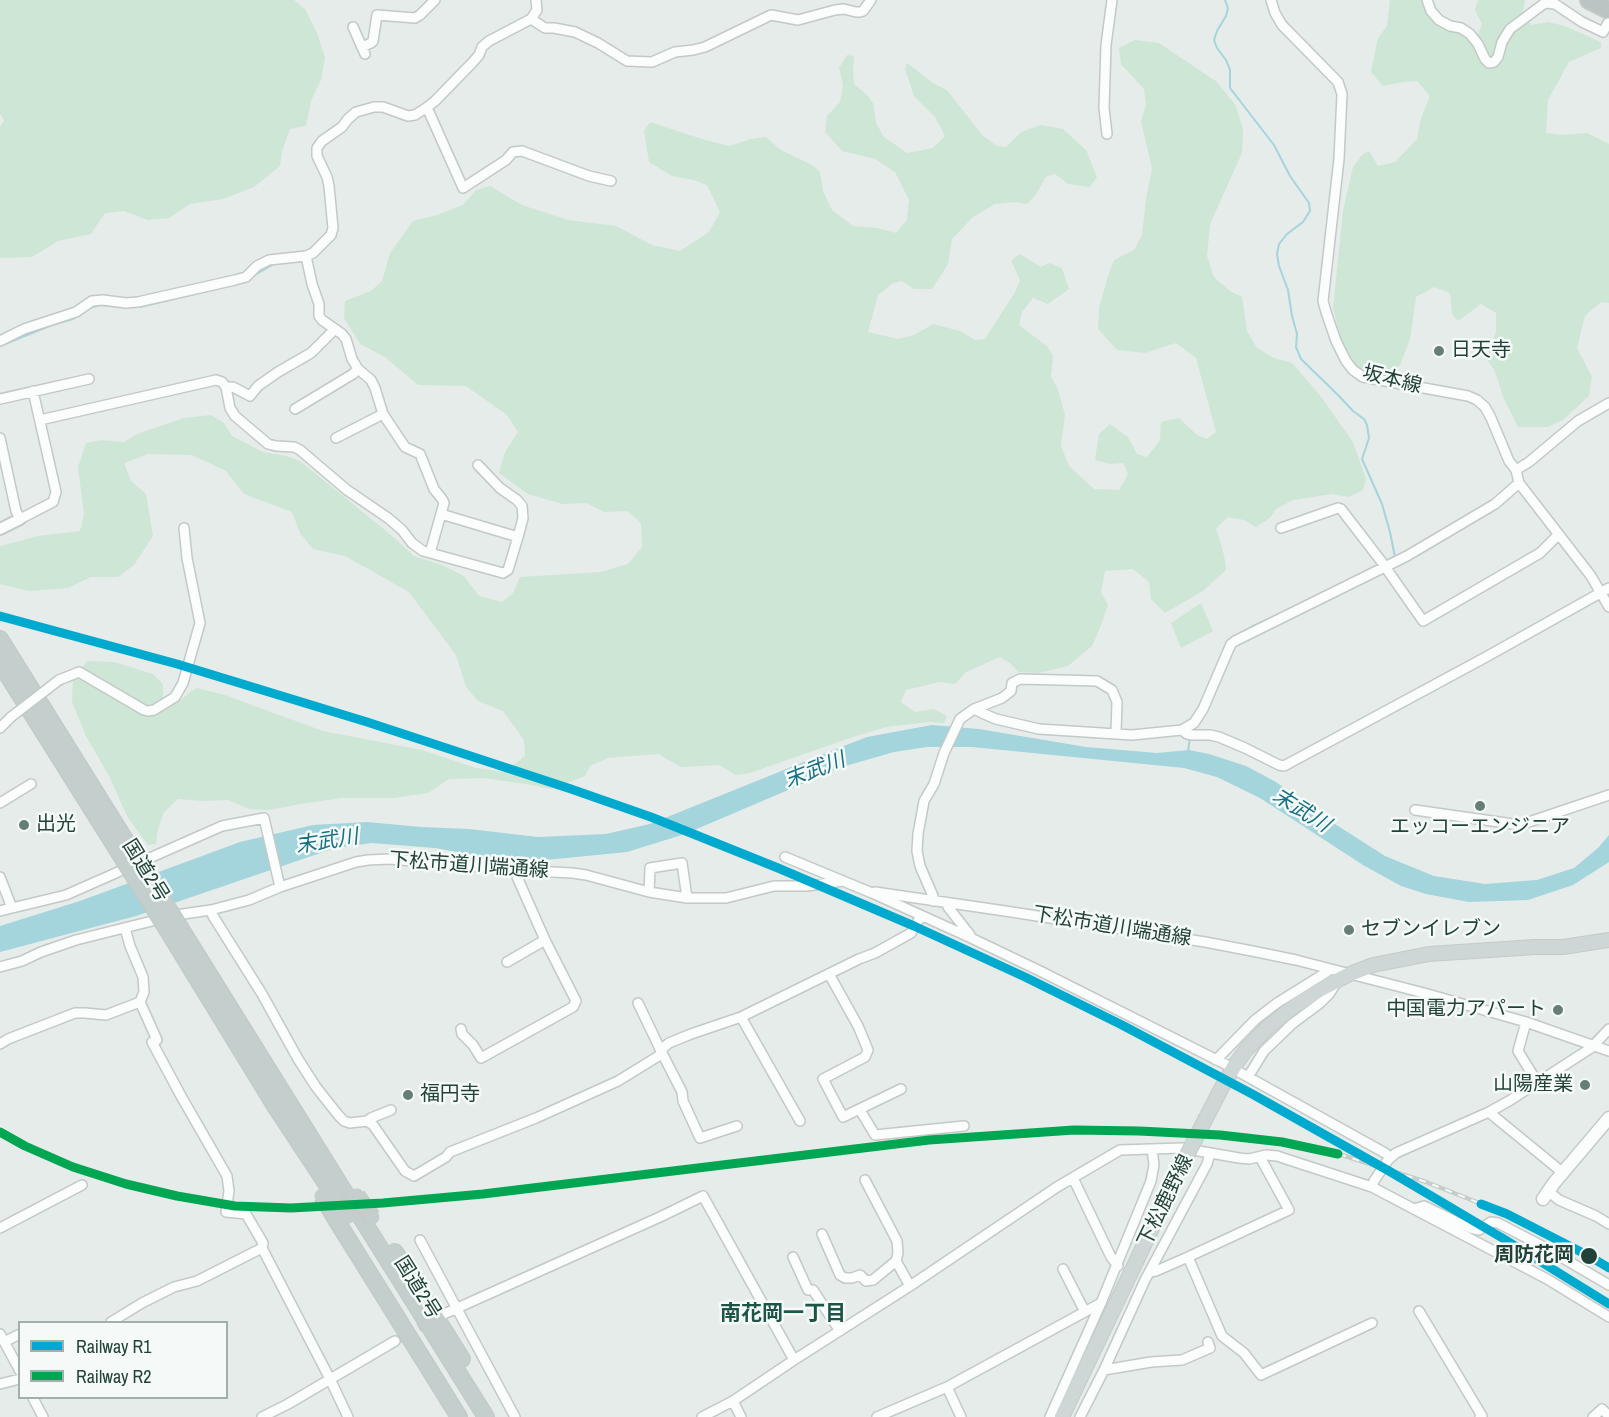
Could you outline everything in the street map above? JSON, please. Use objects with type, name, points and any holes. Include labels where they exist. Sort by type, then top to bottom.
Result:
[{"type":"highway","points":[[1589,0],[1607,25]]},
{"type":"highway","name":"国道2号","points":[[0,639],[174,930],[383,1266],[418,1310],[486,1417]]},
{"type":"highway","name":"国道2号","points":[[0,663],[129,856]]},
{"type":"highway","name":"国道2号","points":[[283,1105],[354,1217],[459,1417]]},
{"type":"highway","name":"国道2号","points":[[354,1217],[422,1294],[498,1417]]},
{"type":"main road","name":"下松鹿野線","points":[[1062,1417],[1187,1155],[1221,1089],[1246,1050],[1269,1026],[1333,975],[1350,974],[1373,965],[1429,954],[1563,947],[1609,940]]},
{"type":"main road","points":[[1545,1195],[1562,1172],[1607,1123]]},
{"type":"street","points":[[353,27],[364,50],[373,41],[377,15],[415,18],[435,0]]},
{"type":"street","points":[[0,341],[24,329],[75,312],[92,301],[138,302],[246,277],[257,266],[269,260],[306,256],[313,253],[331,235],[333,228],[327,177],[317,156],[317,148],[322,141],[342,127],[356,112],[383,107],[408,116],[415,115],[435,101],[472,63],[489,41],[531,19],[536,5],[544,0]]},
{"type":"street","points":[[531,19],[545,28],[575,32],[627,61],[652,62],[675,52],[705,47],[771,15],[798,20],[835,10],[863,11],[871,0]]},
{"type":"street","points":[[1107,134],[1104,108],[1106,45],[1112,0]]},
{"type":"street","name":"坂本線","points":[[1271,0],[1282,25],[1338,82],[1342,94],[1339,159],[1323,301],[1336,341],[1346,361],[1363,377],[1468,396],[1485,407],[1509,461],[1516,470],[1519,483],[1558,535],[1605,591],[1609,607]]},
{"type":"street","points":[[1427,0],[1431,11],[1439,20],[1470,34],[1489,63],[1494,62],[1498,57],[1502,42],[1510,29],[1545,3],[1555,4],[1582,22],[1607,25]]},
{"type":"street","points":[[426,108],[463,188],[506,160],[513,152],[522,151],[589,176],[611,181]]},
{"type":"street","points":[[306,256],[319,304],[319,315],[322,320],[342,334],[358,369],[371,380],[383,414],[405,447],[420,454],[434,489],[444,503],[430,553]]},
{"type":"street","points":[[226,387],[233,387],[250,396],[258,386],[311,353],[335,329]]},
{"type":"street","points":[[295,409],[358,369]]},
{"type":"street","points":[[0,399],[89,379]]},
{"type":"street","points":[[40,420],[216,380],[222,382],[226,387],[230,408],[235,416],[268,444],[294,447],[300,450],[347,490],[388,518],[423,551],[503,573],[508,570],[518,537],[523,518],[522,506],[500,488],[478,465]]},
{"type":"street","points":[[0,529],[53,502],[56,492],[33,391]]},
{"type":"street","points":[[1516,470],[1578,421],[1609,404]]},
{"type":"street","points":[[336,438],[383,414]]},
{"type":"street","points":[[0,438],[16,511],[20,519]]},
{"type":"street","points":[[1187,733],[1203,708],[1235,640],[1384,565],[1496,504],[1519,483]]},
{"type":"street","points":[[1281,528],[1338,508],[1341,509],[1424,621],[1540,553],[1558,535]]},
{"type":"street","points":[[441,514],[518,537]]},
{"type":"street","points":[[0,728],[59,680],[79,672],[144,710],[154,710],[175,697],[183,683],[200,623],[187,558],[184,528]]},
{"type":"street","points":[[974,709],[996,719],[1039,729],[1132,735],[1187,733],[1210,735],[1284,766],[1605,591]]},
{"type":"street","points":[[933,901],[920,866],[917,851],[918,834],[924,801],[934,784],[944,753],[960,719],[974,709],[1002,698],[1011,691],[1012,683],[1020,680],[1097,681],[1112,690],[1117,702],[1116,733]]},
{"type":"street","points":[[0,803],[32,784]]},
{"type":"street","points":[[1415,810],[1520,825],[1609,795]]},
{"type":"street","points":[[0,911],[66,896],[222,826],[264,818],[280,884]]},
{"type":"street","points":[[785,857],[969,937],[1227,1065]]},
{"type":"street","name":"下松市道川端通線","points":[[0,968],[76,940],[176,915],[211,910],[249,900],[280,884],[368,860],[390,859],[572,873],[649,892],[687,898],[726,898],[774,886],[807,886],[843,882]]},
{"type":"street","points":[[649,892],[650,868],[682,863],[687,898]]},
{"type":"street","points":[[461,1029],[462,1034],[481,1058],[573,1007],[576,1001],[545,940],[514,870]]},
{"type":"street","points":[[0,877],[12,908]]},
{"type":"street","name":"下松市道川端通線","points":[[872,893],[1205,942],[1296,960],[1333,975]]},
{"type":"street","points":[[948,903],[948,908],[969,937]]},
{"type":"street","points":[[211,910],[316,1087],[344,1121],[350,1123],[367,1121],[391,1110]]},
{"type":"street","points":[[367,1121],[374,1125],[405,1171],[414,1176],[446,1157],[450,1152],[536,1118],[618,1080],[657,1058],[669,1043],[741,1017],[859,959],[876,953],[911,933],[921,916]]},
{"type":"street","points":[[0,1044],[75,1013],[106,1015],[140,1002],[144,992],[142,977],[125,928]]},
{"type":"street","points":[[507,962],[545,940]]},
{"type":"street","points":[[829,974],[858,1026],[868,1050],[865,1057],[823,1079],[843,1117],[901,1089]]},
{"type":"street","points":[[1350,974],[1526,1022],[1609,1051]]},
{"type":"street","points":[[1216,1060],[1255,1020],[1277,1003],[1333,975]]},
{"type":"street","points":[[1333,975],[1329,994],[1292,1024],[1243,1074],[1390,1157]]},
{"type":"street","points":[[140,1002],[154,1031],[157,1040],[152,1042],[159,1057],[227,1176],[229,1191],[226,1212],[246,1214],[263,1243],[262,1248],[348,1417]]},
{"type":"street","points":[[638,1003],[682,1092],[683,1101],[700,1138],[737,1126]]},
{"type":"street","points":[[741,1017],[800,1121]]},
{"type":"street","points":[[1526,1022],[1518,1051],[1536,1082]]},
{"type":"street","points":[[1372,1187],[1390,1157],[1396,1152],[1490,1112],[1594,1045],[1609,1029]]},
{"type":"street","points":[[860,1110],[875,1135],[964,1126]]},
{"type":"street","points":[[1490,1112],[1562,1172]]},
{"type":"street","points":[[702,1417],[733,1401],[1018,1213],[1120,1150],[1182,1148],[1249,1159],[1266,1155],[1277,1156],[1372,1187],[1547,1279],[1609,1317]]},
{"type":"street","points":[[1050,1417],[1119,1266],[1151,1181],[1154,1165],[1152,1149]]},
{"type":"street","points":[[1080,1417],[1104,1370],[1144,1276],[1207,1164],[1209,1153]]},
{"type":"street","points":[[1144,1276],[1289,1209],[1260,1157]]},
{"type":"street","points":[[1073,1178],[1119,1266]]},
{"type":"street","points":[[822,1234],[840,1275],[845,1278],[860,1275],[866,1281],[873,1280],[896,1261],[897,1241],[866,1180]]},
{"type":"street","points":[[0,1228],[82,1185]]},
{"type":"street","points":[[1545,1195],[1596,1216],[1609,1224]]},
{"type":"street","points":[[444,1314],[703,1196],[794,1360]]},
{"type":"street","points":[[1414,1209],[1424,1206],[1479,1230],[1491,1222],[1498,1223],[1609,1285]]},
{"type":"street","points":[[420,1240],[515,1417]]},
{"type":"street","points":[[114,1321],[163,1292],[197,1281],[262,1248]]},
{"type":"street","points":[[793,1257],[808,1290],[813,1290],[840,1331]]},
{"type":"street","points":[[1188,1257],[1222,1336],[1244,1353],[1261,1375],[1372,1323]]},
{"type":"street","points":[[896,1261],[910,1286]]},
{"type":"street","points":[[1064,1269],[1085,1312]]},
{"type":"street","points":[[877,1417],[947,1386],[1101,1303]]},
{"type":"street","points":[[1419,1311],[1482,1416],[1480,1417]]},
{"type":"street","points":[[18,1334],[2,1338],[18,1367]]},
{"type":"street","points":[[262,1417],[395,1341]]},
{"type":"street","points":[[1104,1370],[1151,1362],[1182,1360],[1210,1348],[1208,1342]]},
{"type":"street","points":[[0,1384],[18,1380]]},
{"type":"street","points":[[947,1386],[961,1417]]},
{"type":"street","points":[[34,1399],[44,1417]]},
{"type":"street","points":[[733,1401],[741,1417]]},
{"type":"street","points":[[1593,1417],[1602,1409],[1609,1416]]},
{"type":"green space","points":[[0,0],[294,0],[305,9],[318,35],[325,58],[321,80],[311,101],[306,126],[290,129],[282,151],[280,166],[254,187],[223,199],[190,204],[169,218],[148,220],[124,211],[105,213],[91,234],[58,241],[32,257],[0,258],[0,127],[4,120],[0,114]]},
{"type":"green space","points":[[1390,0],[1423,0],[1429,15],[1460,31],[1478,34],[1482,24],[1475,10],[1478,0],[1525,0],[1523,11],[1531,25],[1548,22],[1565,26],[1601,42],[1601,48],[1569,62],[1548,100],[1546,133],[1562,135],[1587,133],[1609,144],[1609,303],[1601,302],[1585,316],[1577,348],[1592,377],[1589,396],[1563,420],[1548,427],[1518,427],[1504,399],[1494,369],[1486,359],[1496,332],[1496,313],[1481,304],[1458,321],[1452,314],[1450,293],[1434,287],[1416,297],[1410,339],[1400,365],[1387,378],[1363,371],[1351,360],[1341,339],[1333,308],[1343,211],[1353,167],[1362,155],[1369,151],[1378,166],[1395,162],[1417,139],[1421,118],[1430,96],[1417,81],[1383,86],[1371,72],[1378,38],[1387,26]]},
{"type":"green space","points":[[1135,40],[1159,43],[1217,82],[1236,106],[1243,129],[1242,153],[1210,224],[1207,256],[1214,277],[1230,291],[1242,297],[1247,331],[1257,348],[1274,358],[1292,363],[1319,394],[1353,442],[1366,479],[1363,490],[1349,497],[1332,494],[1293,500],[1276,509],[1270,518],[1256,527],[1244,520],[1228,517],[1216,528],[1226,570],[1203,591],[1165,613],[1151,599],[1149,582],[1133,569],[1105,571],[1101,592],[1108,605],[1101,625],[1092,646],[1068,666],[1038,673],[1018,672],[1000,657],[966,672],[955,684],[939,682],[906,690],[901,702],[915,712],[933,709],[947,716],[944,723],[929,722],[886,727],[750,773],[736,775],[719,765],[681,767],[658,754],[608,758],[590,766],[585,776],[551,789],[484,778],[449,779],[428,793],[394,798],[342,798],[270,810],[249,809],[228,800],[178,799],[164,812],[156,844],[148,845],[128,818],[109,776],[86,736],[72,702],[73,680],[87,661],[114,662],[153,674],[163,684],[163,698],[173,704],[197,688],[225,695],[323,731],[422,750],[476,768],[504,772],[525,756],[524,740],[503,711],[478,701],[466,687],[456,655],[409,592],[345,556],[313,549],[300,533],[292,512],[244,494],[226,471],[192,455],[148,454],[124,463],[131,481],[146,494],[153,536],[134,565],[118,577],[91,577],[68,588],[29,591],[0,584],[0,546],[38,536],[80,531],[84,514],[78,467],[86,443],[101,440],[124,442],[137,434],[184,418],[211,415],[224,423],[232,436],[263,452],[300,461],[414,556],[442,565],[464,576],[479,596],[502,602],[513,593],[520,577],[601,572],[628,564],[642,547],[641,523],[627,511],[604,512],[587,503],[562,504],[528,494],[499,473],[505,452],[518,432],[507,415],[466,386],[418,385],[385,357],[360,344],[344,318],[345,301],[371,291],[382,281],[390,253],[413,221],[463,205],[476,190],[490,186],[522,205],[568,220],[616,226],[652,245],[680,251],[709,232],[720,212],[707,185],[672,176],[649,162],[644,131],[650,122],[729,146],[766,137],[781,150],[812,165],[820,172],[823,191],[832,210],[853,226],[878,228],[896,233],[907,220],[909,200],[895,172],[875,159],[842,151],[825,132],[827,116],[840,102],[843,85],[839,68],[847,55],[854,56],[854,84],[873,103],[876,123],[884,137],[907,153],[933,148],[945,136],[935,117],[914,96],[905,69],[907,63],[933,83],[947,90],[982,135],[997,146],[1006,147],[1021,132],[1041,125],[1063,129],[1086,150],[1097,177],[1090,187],[1068,184],[1055,174],[1046,177],[1027,204],[1015,202],[995,204],[973,217],[952,239],[948,264],[932,289],[914,289],[902,281],[893,283],[878,295],[868,332],[898,339],[914,335],[933,324],[960,331],[975,340],[985,339],[1015,292],[1020,280],[1011,261],[1020,254],[1041,267],[1049,263],[1062,268],[1069,289],[1048,304],[1033,298],[1022,312],[1019,325],[1048,347],[1053,356],[1051,376],[1058,390],[1065,415],[1061,446],[1069,466],[1094,489],[1119,490],[1128,474],[1123,463],[1110,464],[1095,460],[1099,434],[1110,424],[1128,437],[1137,454],[1147,457],[1160,440],[1161,422],[1179,418],[1197,435],[1207,439],[1216,432],[1196,358],[1176,343],[1145,353],[1117,350],[1098,329],[1099,308],[1114,260],[1134,250],[1142,235],[1152,168],[1141,122],[1146,104],[1144,89],[1121,64],[1119,48]]},
{"type":"green space","points":[[1201,603],[1213,631],[1181,648],[1171,623]]},
{"type":"water","name":"末武川","points":[[932,725],[979,729],[1086,747],[1157,753],[1189,750],[1209,754],[1246,766],[1276,782],[1324,817],[1385,856],[1434,876],[1485,884],[1537,880],[1574,868],[1598,848],[1609,835],[1609,862],[1573,885],[1528,900],[1469,902],[1426,894],[1401,886],[1363,865],[1260,798],[1217,777],[1184,768],[972,747],[927,747],[894,752],[842,767],[685,834],[627,852],[546,860],[485,857],[435,848],[372,843],[335,848],[136,916],[0,952],[0,926],[80,901],[240,842],[313,825],[367,822],[469,829],[538,837],[606,834],[650,824],[867,737]]},
{"type":"waterway","points":[[1225,0],[1228,8],[1226,16],[1214,40],[1230,70],[1230,88],[1274,145],[1290,176],[1309,203],[1310,211],[1303,222],[1287,234],[1279,244],[1277,254],[1288,290],[1297,334],[1296,347],[1301,359],[1364,419],[1367,425],[1369,438],[1362,459],[1382,504],[1390,532],[1395,557],[1386,561]]},
{"type":"waterway","points":[[253,276],[274,264]]},
{"type":"waterway","points":[[131,307],[140,307],[208,291]]},
{"type":"waterway","points":[[87,309],[99,305],[125,307]]},
{"type":"waterway","points":[[0,346],[73,319],[80,314]]},
{"type":"waterway","points":[[1228,640],[1284,612]]},
{"type":"waterway","points":[[1195,714],[1202,700]]},
{"type":"waterway","points":[[1188,752],[1190,737]]},
{"type":"tunnel","points":[[395,1341],[429,1322]]},
{"type":"railway","points":[[0,1132],[25,1146],[73,1167],[126,1184],[235,1206],[291,1208],[483,1194],[985,1135],[1074,1130],[1220,1135],[1282,1142],[1342,1155],[1426,1182],[1507,1214],[1609,1268]]},
{"type":"rail line","name":"R1","points":[[0,616],[177,664],[367,722],[571,789],[651,817],[914,926],[1122,1025],[1254,1095],[1389,1171],[1609,1304]]},
{"type":"rail line","name":"R2","points":[[0,1132],[25,1146],[73,1167],[126,1184],[235,1206],[291,1208],[483,1194],[929,1140],[1074,1130],[1220,1135],[1282,1142],[1338,1154]]},
{"type":"rail line","name":"R1","points":[[1481,1204],[1507,1214],[1609,1268]]},
{"type":"place","name":"日天寺","points":[[1439,351]]},
{"type":"place","name":"エッコーエンジニア","points":[[1480,806]]},
{"type":"place","name":"出光","points":[[24,825]]},
{"type":"place","name":"セブンイレブン","points":[[1349,930]]},
{"type":"place","name":"中国電力アパート","points":[[1558,1010]]},
{"type":"place","name":"山陽産業","points":[[1585,1085]]},
{"type":"place","name":"福円寺","points":[[408,1095]]},
{"type":"place","name":"周防花岡","points":[[1589,1256]]},
{"type":"district","name":"南花岡一丁目","points":[[783,1314]]}]
